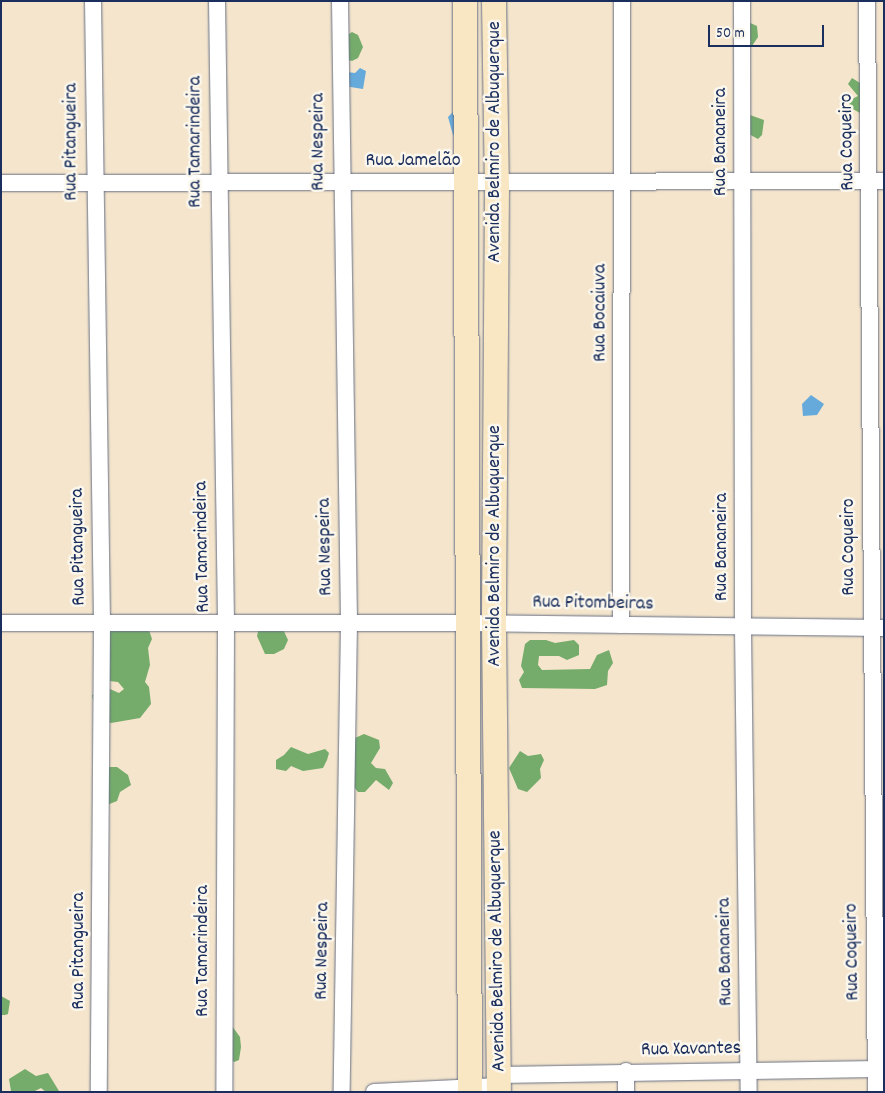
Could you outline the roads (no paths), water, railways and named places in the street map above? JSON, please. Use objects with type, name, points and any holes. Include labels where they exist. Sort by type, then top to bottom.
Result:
[{"type":"main road","name":"Avenida Belmiro de Albuquerque","points":[[465,1],[470,1090]]},
{"type":"main road","name":"Avenida Belmiro de Albuquerque","points":[[494,1],[497,184],[494,624],[499,1084]]},
{"type":"street","name":"Rua Pitangueira","points":[[92,1],[93,183],[102,622],[99,1092]]},
{"type":"street","name":"Rua Tamarindeira","points":[[217,1],[217,182],[226,622],[224,1092]]},
{"type":"street","name":"Rua Nespeira","points":[[340,1],[340,182],[349,622],[342,1092]]},
{"type":"street","name":"Rua Bocaiuva","points":[[621,625],[622,1]]},
{"type":"street","name":"Rua Bananeira","points":[[742,1],[743,628],[749,1092]]},
{"type":"street","name":"Rua Coqueiro","points":[[867,1],[877,181],[877,628],[880,1069],[876,1092]]},
{"type":"street","name":"Rua Jamelão","points":[[1,183],[467,182],[497,184],[622,181],[877,181]]},
{"type":"street","name":"Rua Pitombeiras","points":[[1,623],[349,622],[743,628],[877,628]]},
{"type":"street","name":"Rua Xavantes","points":[[374,1092],[470,1090],[499,1084],[626,1071],[880,1069]]},
{"type":"street","points":[[626,1071],[626,1092]]},
{"type":"water","points":[[360,68],[366,71],[363,89],[344,86],[347,72],[355,73]]},
{"type":"water","points":[[457,108],[460,133],[453,135],[448,117]]},
{"type":"water","points":[[811,395],[824,404],[817,415],[803,416],[802,404]]}]
